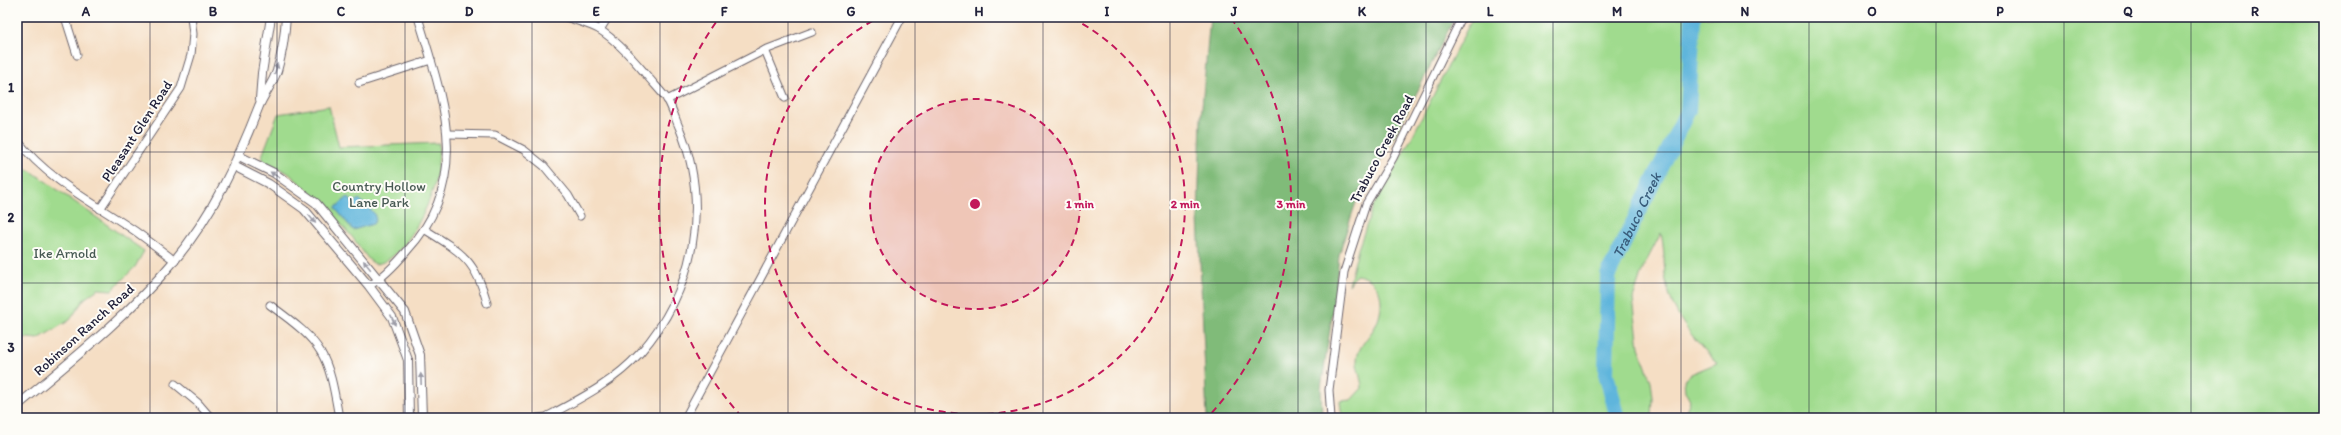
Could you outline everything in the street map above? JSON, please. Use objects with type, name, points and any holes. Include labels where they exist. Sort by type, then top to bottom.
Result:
[{"type":"street","points":[[65,17],[77,55]]},
{"type":"street","name":"Pleasant Glen Road","points":[[100,209],[181,88],[191,55],[193,34],[191,17]]},
{"type":"street","name":"Robinson Ranch Road","points":[[260,104],[262,73],[271,17]]},
{"type":"street","name":"Robinson Ranch Road","points":[[17,406],[113,326],[174,261],[205,218],[239,156],[260,104],[277,71],[286,17]]},
{"type":"street","points":[[369,286],[379,280],[415,243],[438,205],[446,178],[448,134],[431,60],[418,17]]},
{"type":"street","points":[[538,418],[546,417],[600,389],[640,353],[663,323],[677,295],[692,256],[695,222],[695,178],[684,139],[667,100],[635,62],[600,30],[566,17]]},
{"type":"street","points":[[600,30],[608,17]]},
{"type":"street","points":[[685,418],[902,17]]},
{"type":"street","name":"Trabuco Creek Road","points":[[1331,418],[1329,390],[1344,272],[1366,204],[1396,152],[1462,17]]},
{"type":"street","points":[[667,100],[765,50],[812,32]]},
{"type":"street","points":[[765,50],[785,98]]},
{"type":"street","points":[[359,83],[431,60]]},
{"type":"street","points":[[448,134],[494,135],[524,150],[544,166],[568,195],[580,216]]},
{"type":"street","points":[[17,140],[42,167],[100,209],[135,231],[174,261]]},
{"type":"street","points":[[239,156],[274,173],[316,203],[405,312],[420,355],[422,418]]},
{"type":"street","points":[[234,166],[269,184],[304,209],[369,286],[392,316],[408,360],[410,418]]},
{"type":"street","points":[[424,229],[468,259],[482,283],[487,303]]},
{"type":"street","points":[[270,305],[303,328],[315,341],[330,371],[338,418]]},
{"type":"street","points":[[175,384],[198,403],[211,418]]},
{"type":"green space","points":[[1210,17],[1455,17],[1379,164],[1360,191],[1350,220],[1339,255],[1334,304],[1321,388],[1322,418],[1207,418],[1198,217],[1201,118]]},
{"type":"green space","points":[[1473,17],[2324,17],[2324,418],[1672,418],[1685,413],[1690,401],[1685,391],[1684,380],[1691,374],[1717,363],[1691,334],[1677,313],[1672,302],[1665,275],[1661,233],[1643,268],[1633,299],[1639,347],[1651,381],[1653,398],[1652,418],[1342,418],[1340,401],[1351,400],[1362,388],[1357,363],[1359,351],[1376,325],[1381,309],[1380,293],[1372,281],[1365,277],[1356,275],[1349,285],[1358,249],[1373,207],[1412,137]]},
{"type":"green space","name":"Country Hollow Lane Park","points":[[329,106],[339,147],[439,143],[435,184],[425,210],[412,234],[403,246],[385,261],[375,264],[369,260],[353,238],[316,197],[288,173],[264,161],[262,156],[278,114]]},
{"type":"green space","name":"Ike Arnold","points":[[17,164],[34,173],[144,251],[135,267],[112,290],[98,289],[84,299],[70,320],[38,339],[17,337]]},
{"type":"water","points":[[348,197],[353,203],[359,199],[374,213],[376,220],[373,224],[353,230],[335,208]]},
{"type":"waterway","name":"Trabuco Creek","points":[[1618,418],[1606,374],[1608,275],[1688,110],[1693,17]]}]
